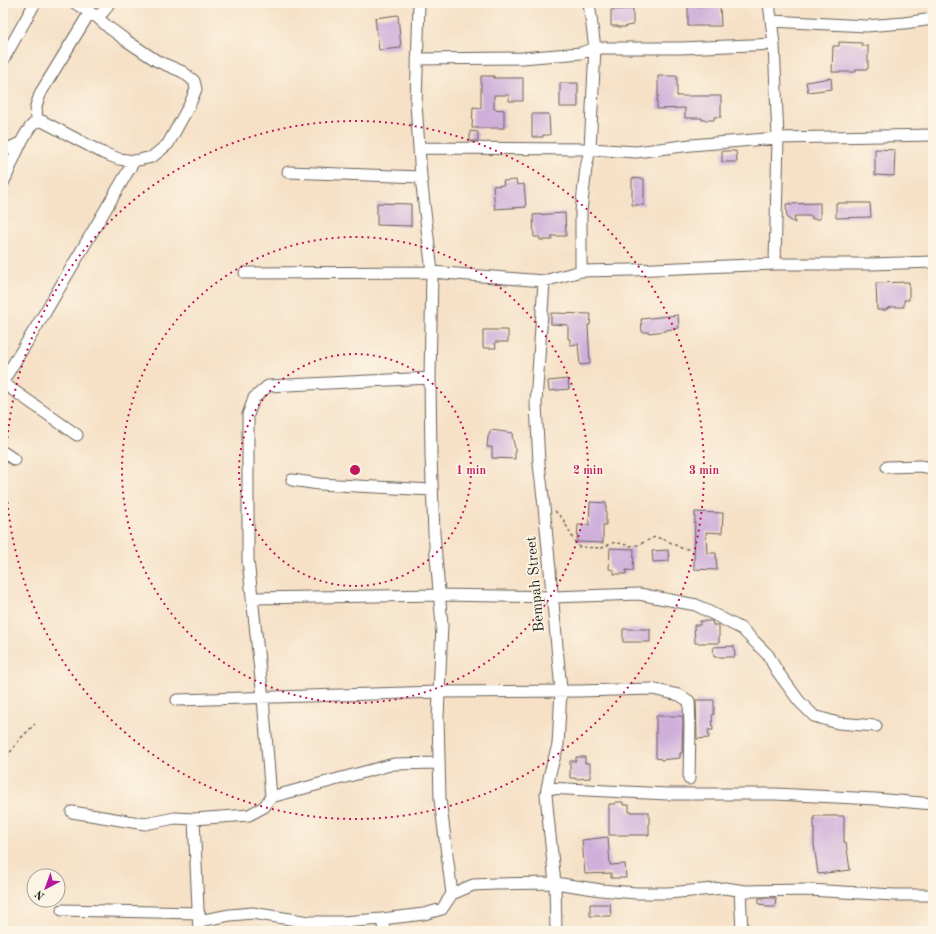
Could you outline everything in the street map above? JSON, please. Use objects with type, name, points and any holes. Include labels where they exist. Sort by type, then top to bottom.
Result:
[{"type":"street","points":[[3,60],[35,3]]},
{"type":"street","points":[[3,183],[20,143],[32,125],[37,121],[42,121],[119,160],[134,161],[152,157],[168,144],[190,104],[196,88],[194,80],[183,72],[157,61],[75,3]]},
{"type":"street","points":[[37,121],[36,106],[40,92],[94,15],[104,11],[109,3]]},
{"type":"street","points":[[419,3],[416,104],[421,177],[432,272],[430,378],[432,490],[442,625],[438,717],[440,800],[452,894]]},
{"type":"street","points":[[581,271],[581,211],[586,168],[590,149],[595,48],[589,3]]},
{"type":"street","points":[[769,3],[774,44],[778,138],[775,264]]},
{"type":"street","points":[[772,21],[866,26],[933,19]]},
{"type":"street","points":[[417,59],[522,58],[581,53],[595,48],[681,48],[774,44]]},
{"type":"street","points":[[419,148],[590,149],[636,152],[690,145],[778,138],[933,135]]},
{"type":"street","points":[[3,151],[20,143]]},
{"type":"street","points":[[77,436],[3,382],[134,161]]},
{"type":"street","points":[[288,172],[421,177]]},
{"type":"street","points":[[245,273],[432,272],[544,281],[581,271],[775,264],[871,264],[933,262]]},
{"type":"street","name":"Bempah Street","points":[[544,281],[536,403],[539,464],[560,690],[558,745],[546,794],[555,883],[556,931]]},
{"type":"street","points":[[72,812],[145,824],[175,818],[249,815],[264,807],[271,797],[263,698],[248,560],[248,415],[254,398],[268,386],[430,378]]},
{"type":"street","points":[[3,452],[15,460]]},
{"type":"street","points":[[887,467],[920,466],[933,468]]},
{"type":"street","points":[[292,480],[319,484],[432,490]]},
{"type":"street","points":[[252,598],[439,595],[552,597],[639,594],[696,605],[742,628],[768,655],[777,671],[799,701],[814,716],[838,723],[876,726]]},
{"type":"street","points":[[177,700],[439,692],[652,689],[679,694],[689,701],[689,778]]},
{"type":"street","points":[[271,797],[394,764],[439,763]]},
{"type":"street","points":[[548,788],[667,794],[775,794],[875,799],[933,804]]},
{"type":"street","points":[[194,818],[199,922]]},
{"type":"street","points":[[62,910],[199,922],[230,915],[252,913],[308,926],[424,914],[442,909],[452,894],[473,885],[555,883],[601,890],[636,893],[668,893],[725,888],[740,891],[809,890],[894,895],[933,895]]},
{"type":"street","points":[[740,891],[742,931]]},
{"type":"street","points":[[382,919],[384,931]]},
{"type":"path","points":[[551,508],[563,519],[574,541],[579,547],[602,548],[612,543],[619,543],[629,546],[638,545],[655,537],[666,540],[681,548],[689,549]]},
{"type":"path","points":[[3,762],[20,739],[35,724]]},
{"type":"building","points":[[688,6],[720,6],[721,26],[688,26]]},
{"type":"building","points":[[633,9],[633,25],[626,27],[611,26],[611,10]]},
{"type":"building","points":[[398,15],[401,48],[379,50],[375,18]]},
{"type":"building","points":[[839,42],[862,43],[862,46],[868,46],[868,69],[856,69],[856,72],[832,72],[833,46],[839,46]]},
{"type":"building","points":[[481,76],[494,76],[494,78],[523,78],[523,101],[509,101],[509,95],[494,95],[494,109],[504,110],[504,128],[472,128],[473,107],[481,108]]},
{"type":"building","points":[[658,76],[677,76],[677,96],[721,96],[721,117],[714,117],[714,120],[685,118],[685,108],[657,109]]},
{"type":"building","points":[[831,78],[832,89],[808,92],[806,82]]},
{"type":"building","points":[[560,83],[578,83],[578,107],[560,107]]},
{"type":"building","points":[[532,114],[549,114],[550,135],[543,135],[543,137],[532,137]]},
{"type":"building","points":[[470,131],[478,132],[478,141],[470,141]]},
{"type":"building","points":[[875,149],[895,150],[894,176],[875,175]]},
{"type":"building","points":[[722,151],[736,151],[737,162],[722,162]]},
{"type":"building","points":[[632,178],[644,179],[644,205],[632,205]]},
{"type":"building","points":[[516,180],[517,185],[524,184],[526,207],[495,209],[493,186],[504,185],[503,181]]},
{"type":"building","points":[[377,203],[411,204],[411,226],[377,225]]},
{"type":"building","points":[[820,203],[820,219],[812,219],[812,216],[794,216],[795,223],[787,218],[786,204]]},
{"type":"building","points":[[836,203],[870,203],[871,217],[836,218]]},
{"type":"building","points":[[565,213],[566,236],[552,236],[552,240],[540,240],[540,237],[534,237],[533,215]]},
{"type":"building","points":[[909,282],[909,300],[904,300],[904,307],[892,307],[886,310],[877,310],[876,283]]},
{"type":"building","points":[[551,313],[591,314],[590,325],[588,325],[590,364],[580,365],[578,344],[570,345],[570,339],[568,339],[568,325],[551,324]]},
{"type":"building","points":[[678,315],[679,328],[649,333],[642,332],[641,319]]},
{"type":"building","points":[[483,330],[508,330],[508,342],[495,342],[496,348],[483,348]]},
{"type":"building","points":[[568,379],[569,389],[549,391],[548,381]]},
{"type":"building","points":[[491,430],[513,433],[512,436],[515,448],[515,459],[492,458],[492,447],[487,447],[488,437]]},
{"type":"building","points":[[590,502],[606,503],[606,525],[603,525],[603,543],[577,542],[578,525],[589,525]]},
{"type":"building","points":[[695,512],[723,513],[722,533],[706,532],[707,553],[716,553],[717,570],[694,569]]},
{"type":"building","points":[[610,548],[634,549],[633,571],[626,570],[626,574],[614,574],[614,570],[609,569]]},
{"type":"building","points":[[668,550],[669,561],[653,562],[652,551]]},
{"type":"building","points":[[700,621],[712,621],[713,625],[719,625],[719,643],[695,643],[694,625],[700,625]]},
{"type":"building","points":[[623,629],[650,629],[650,642],[623,642]]},
{"type":"building","points":[[734,646],[735,657],[714,657],[713,647]]},
{"type":"building","points":[[696,700],[714,700],[714,715],[712,715],[713,730],[708,730],[709,738],[697,739]]},
{"type":"building","points":[[656,716],[683,716],[682,753],[680,753],[680,758],[661,760],[656,758]]},
{"type":"building","points":[[576,757],[585,757],[585,763],[590,763],[590,778],[570,778],[570,761],[576,761]]},
{"type":"building","points":[[615,802],[623,802],[623,805],[629,805],[629,812],[649,812],[649,835],[609,835],[609,804],[615,804]]},
{"type":"building","points":[[814,816],[844,816],[844,842],[846,842],[850,870],[818,874],[814,844]]},
{"type":"building","points":[[608,837],[610,865],[625,864],[626,878],[611,878],[611,873],[585,874],[582,840]]},
{"type":"building","points":[[759,898],[776,898],[775,907],[765,907],[765,905],[759,904]]},
{"type":"building","points":[[590,904],[610,904],[611,916],[590,916]]}]
